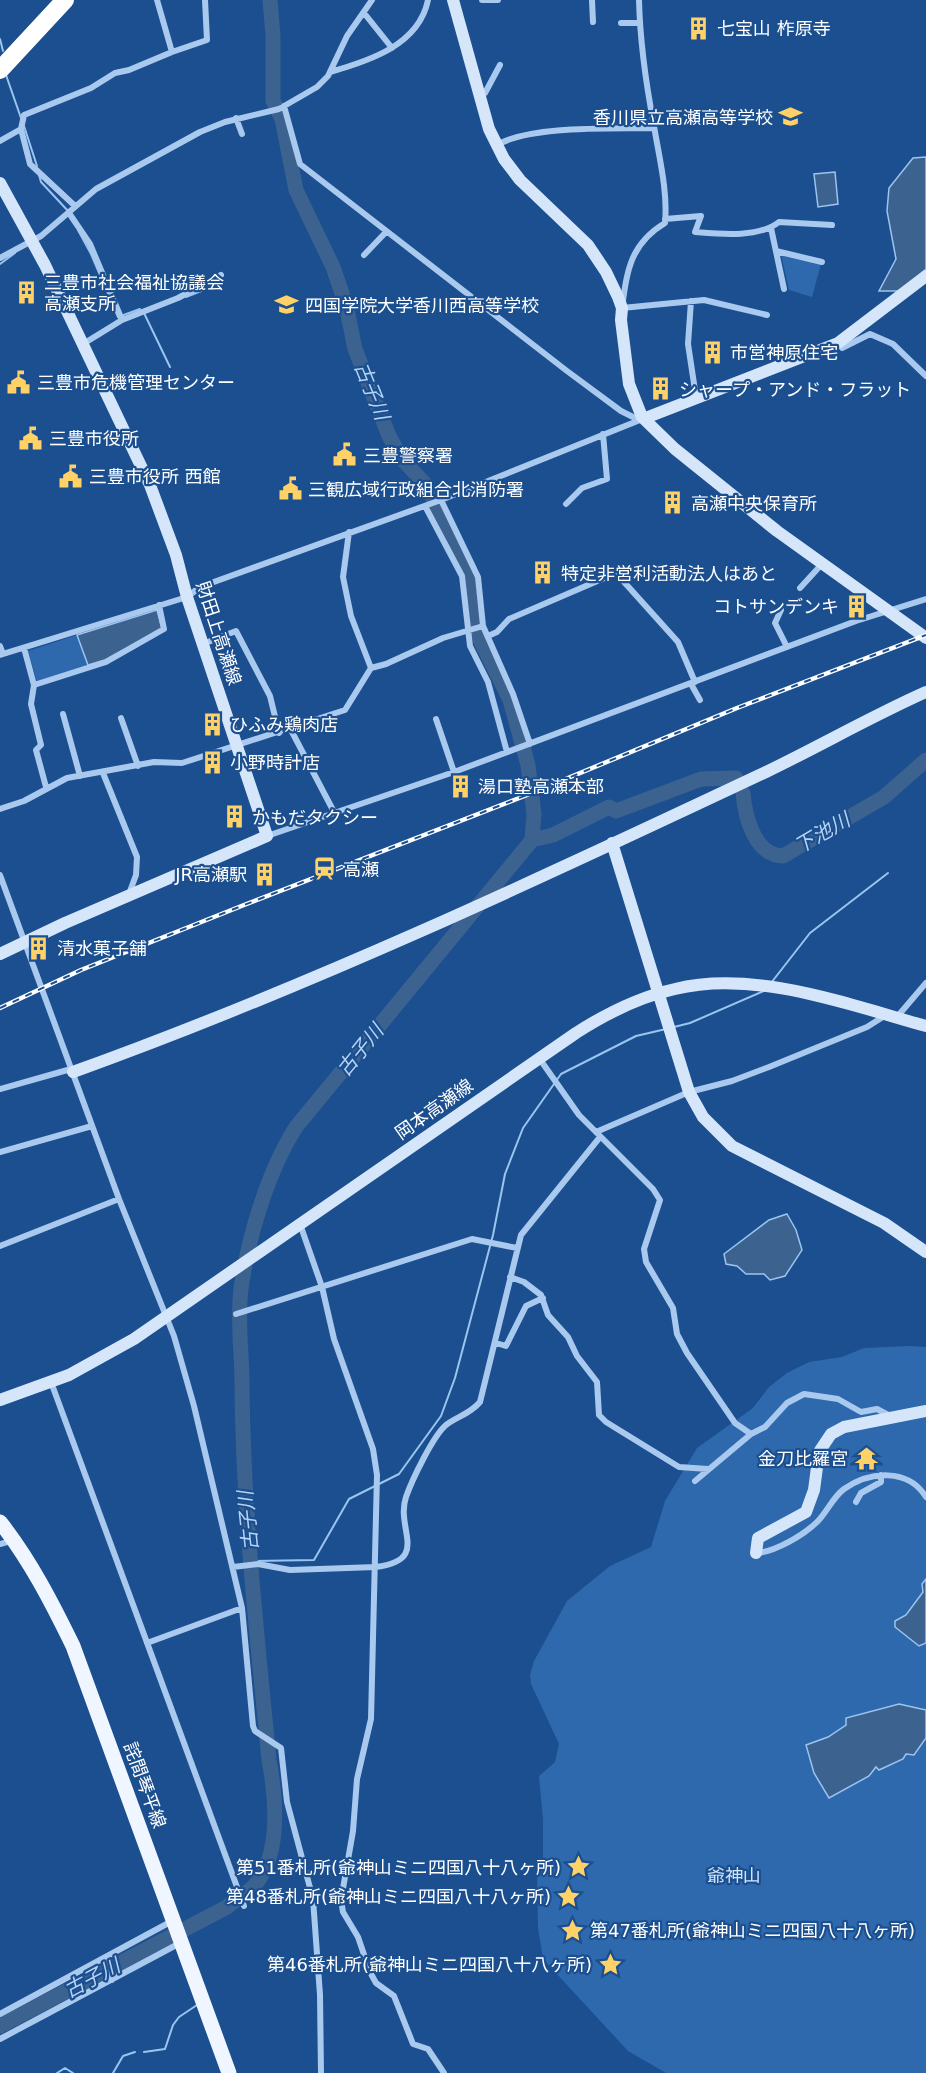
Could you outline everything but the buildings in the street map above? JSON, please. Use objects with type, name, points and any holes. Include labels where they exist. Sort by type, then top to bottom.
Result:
[{"type":"highway","points":[[1,65],[65,0]]},
{"type":"main road","name":"詫間琴平線","points":[[0,1522],[7,1542],[47,1595],[73,1646],[230,2073]]},
{"type":"street","points":[[157,0],[172,52]]},
{"type":"street","points":[[75,206],[30,164],[21,129],[24,115],[91,88],[115,73],[129,70],[207,40],[205,0]]},
{"type":"street","points":[[0,258],[41,236],[96,189],[200,132],[236,118],[284,106],[317,87],[330,72],[347,36],[372,0]]},
{"type":"street","points":[[330,72],[373,60],[392,48],[424,18],[428,0]]},
{"type":"street","points":[[453,0],[480,96],[504,159],[520,180],[576,233],[597,258],[622,309]]},
{"type":"street","points":[[482,0],[498,0]]},
{"type":"street","points":[[592,0],[593,22]]},
{"type":"street","points":[[639,0],[654,128],[662,166],[665,219],[665,223],[644,239],[628,267],[622,309],[621,320],[629,384],[643,418]]},
{"type":"street","points":[[364,13],[392,48]]},
{"type":"street","points":[[621,23],[640,22]]},
{"type":"street","points":[[480,96],[485,93],[500,65]]},
{"type":"street","points":[[284,106],[300,164],[621,411],[643,418],[693,464],[822,564],[926,638]]},
{"type":"street","points":[[236,118],[242,134]]},
{"type":"street","points":[[497,145],[508,138],[567,131],[654,128]]},
{"type":"street","points":[[0,141],[21,129]]},
{"type":"street","name":"財田上高瀬線","points":[[0,183],[83,344],[150,484],[176,555],[187,597],[267,836]]},
{"type":"street","points":[[69,213],[90,244],[122,320]]},
{"type":"street","points":[[665,219],[701,216],[695,232],[722,234],[771,228],[779,222],[832,225]]},
{"type":"street","points":[[771,228],[784,290]]},
{"type":"street","points":[[364,255],[386,232]]},
{"type":"street","points":[[776,251],[822,262]]},
{"type":"street","points":[[83,344],[122,320],[178,298],[221,275]]},
{"type":"street","points":[[0,646],[1,655],[187,597],[200,587],[292,556],[349,532],[441,500],[696,397],[838,343],[926,276]]},
{"type":"street","points":[[622,309],[704,300],[767,315]]},
{"type":"street","points":[[691,301],[688,344],[696,397]]},
{"type":"street","points":[[838,343],[842,348],[870,334],[893,344],[926,376]]},
{"type":"street","points":[[566,504],[582,488],[607,479],[603,434]]},
{"type":"street","points":[[441,500],[478,577],[481,627],[488,636],[513,694],[530,744]]},
{"type":"street","points":[[425,506],[462,576],[470,646],[488,682],[507,752]]},
{"type":"street","points":[[349,532],[343,578],[351,616],[371,668]]},
{"type":"street","points":[[800,588],[822,564]]},
{"type":"street","points":[[488,636],[498,632],[509,619],[616,573],[678,642],[700,700]]},
{"type":"street","points":[[0,954],[129,895],[267,836],[454,772],[787,648],[926,599]]},
{"type":"street","points":[[34,685],[106,662],[164,629],[159,604]]},
{"type":"street","points":[[781,610],[775,622],[787,648]]},
{"type":"street","points":[[0,809],[24,801],[46,787],[68,778],[154,762],[182,763],[279,734],[345,710],[371,668],[481,627]]},
{"type":"street","points":[[203,645],[236,631],[270,696],[279,734]]},
{"type":"street","points":[[24,648],[34,685],[31,704],[41,745],[36,750],[46,787]]},
{"type":"street","points":[[0,1089],[72,1070],[222,1017],[447,918],[768,771],[926,692]]},
{"type":"street","points":[[63,714],[80,776]]},
{"type":"street","points":[[121,718],[138,766]]},
{"type":"street","points":[[436,719],[454,772]]},
{"type":"street","points":[[291,730],[334,813]]},
{"type":"street","points":[[103,773],[137,857],[136,875],[129,895]]},
{"type":"street","points":[[612,843],[689,1092],[703,1117],[732,1146],[884,1223],[926,1252]]},
{"type":"street","points":[[0,875],[119,1199],[167,1317],[194,1406],[237,1566],[253,1726],[260,1735],[281,1748],[287,1802],[314,1899],[320,1995],[321,2073]]},
{"type":"street","points":[[237,1566],[258,1564],[290,1570],[376,1568],[390,1566],[401,1559],[407,1551],[409,1538],[403,1512],[408,1491],[440,1431],[472,1411],[480,1402],[520,1235],[598,1134],[689,1092],[732,1081],[891,1016],[926,983]]},
{"type":"street","name":"岡本高瀬線","points":[[0,1400],[51,1382],[110,1354],[167,1317],[539,1058],[606,1014],[632,1002],[701,984],[741,984],[794,992],[926,1026]]},
{"type":"street","points":[[539,1058],[579,1115],[653,1189],[660,1200],[646,1238],[646,1262],[673,1308],[677,1334],[687,1353],[735,1423],[751,1434]]},
{"type":"street","points":[[0,1152],[92,1126]]},
{"type":"street","points":[[0,1246],[119,1199]]},
{"type":"street","points":[[300,1224],[322,1287],[334,1339],[373,1449],[377,1475],[371,1719],[357,1779],[353,1831],[341,1900],[343,1912],[358,1937],[376,1983],[394,1996],[413,2044],[428,2049],[444,2073]]},
{"type":"street","points":[[236,1314],[472,1239],[517,1248]]},
{"type":"street","points":[[510,1277],[524,1282],[543,1298],[548,1315],[568,1337],[577,1356],[597,1382],[599,1415],[606,1422],[679,1467],[708,1469]]},
{"type":"street","points":[[496,1342],[506,1346],[526,1306],[543,1298]]},
{"type":"street","points":[[51,1382],[244,1906]]},
{"type":"street","points":[[695,1481],[751,1434],[765,1427],[787,1403],[804,1394],[838,1399],[861,1412],[877,1409],[892,1417]]},
{"type":"street","points":[[926,1411],[844,1427],[831,1434],[819,1452],[814,1490],[806,1512],[758,1538],[756,1553],[764,1553],[805,1531],[817,1522],[842,1490],[864,1478],[881,1476],[905,1478],[919,1487],[926,1497]]},
{"type":"street","points":[[856,1502],[861,1493],[881,1482],[881,1476]]},
{"type":"street","points":[[147,1643],[242,1608]]},
{"type":"street","points":[[0,2014],[174,1920]]},
{"type":"street","points":[[0,2039],[182,1941]]},
{"type":"street","points":[[105,1958],[112,1980]]},
{"type":"green space","points":[[781,254],[821,264],[812,297],[789,290]]},
{"type":"green space","points":[[77,635],[88,665],[37,682],[28,651]]},
{"type":"green space","name":"爺神山","points":[[926,1347],[926,2073],[666,2073],[628,2051],[543,1959],[538,1928],[537,1871],[543,1862],[543,1820],[539,1776],[555,1762],[559,1744],[531,1684],[530,1675],[534,1661],[567,1601],[610,1566],[651,1547],[665,1501],[697,1448],[753,1408],[769,1387],[787,1373],[809,1362],[842,1357],[864,1348]]},
{"type":"shaded area","points":[[926,157],[926,269],[902,291],[879,291],[896,259],[887,211],[889,188],[913,158]]},
{"type":"shaded area","points":[[835,172],[838,204],[818,207],[814,174]]},
{"type":"shaded area","points":[[157,610],[162,629],[105,660],[88,665],[77,635]]},
{"type":"shaded area","points":[[787,1214],[796,1230],[802,1250],[785,1276],[770,1280],[764,1274],[746,1274],[737,1266],[726,1264],[724,1254],[769,1220]]},
{"type":"shaded area","points":[[926,1579],[926,1643],[919,1646],[895,1627],[895,1621],[906,1615],[923,1592],[922,1584]]},
{"type":"shaded area","points":[[899,1704],[926,1710],[926,1738],[914,1755],[906,1754],[903,1759],[879,1770],[876,1767],[869,1776],[829,1798],[814,1773],[806,1745],[828,1737],[846,1725],[846,1718]]},
{"type":"waterway","name":"古子川","points":[[0,2026],[227,1907],[253,1887],[269,1859],[273,1843],[275,1809],[251,1572],[240,1325],[241,1289],[254,1226],[268,1184],[296,1127],[532,840],[534,814],[528,765],[510,700],[481,642],[474,618],[472,585],[464,561],[426,485],[402,459],[389,436],[355,349],[346,305],[333,267],[296,190],[282,119],[273,101],[273,36],[270,0]]},
{"type":"waterway","points":[[0,39],[3,51]]},
{"type":"waterway","points":[[6,75],[21,118]]},
{"type":"waterway","points":[[24,126],[37,166]]},
{"type":"waterway","points":[[39,175],[41,182],[69,212]]},
{"type":"waterway","points":[[78,230],[118,317],[140,309]]},
{"type":"waterway","points":[[0,264],[15,253]]},
{"type":"waterway","points":[[186,297],[214,286]]},
{"type":"waterway","points":[[144,313],[170,367]]},
{"type":"waterway","name":"下池川","points":[[743,793],[749,823],[758,842],[773,854],[783,856],[884,797],[926,760]]},
{"type":"waterway","name":"下池川","points":[[532,840],[553,835],[609,807],[616,811],[701,779],[736,778]]},
{"type":"waterway","points":[[771,983],[810,933],[888,873]]},
{"type":"waterway","points":[[674,1027],[690,1023],[766,990]]},
{"type":"waterway","points":[[250,1561],[314,1560],[349,1499],[399,1474],[441,1416],[455,1378],[493,1235],[505,1174],[523,1128],[561,1074],[636,1036],[666,1029]]},
{"type":"waterway","points":[[144,2052],[165,2049],[173,2025],[179,2017],[197,2005]]},
{"type":"waterway","points":[[113,2073],[123,2056],[135,2052]]},
{"type":"waterway","points":[[57,2073],[65,2068],[73,2073]]},
{"type":"railway","points":[[0,1008],[81,970],[926,635]]},
{"type":"place","name":"七宝山 柞原寺","points":[[699,28]]},
{"type":"place","name":"香川県立高瀬高等学校","points":[[791,117]]},
{"type":"place","name":"三豊市社会福祉協議会 高瀬支所","points":[[26,292]]},
{"type":"place","name":"四国学院大学香川西高等学校","points":[[287,305]]},
{"type":"place","name":"市営神原住宅","points":[[712,352]]},
{"type":"place","name":"三豊市危機管理センター","points":[[19,382]]},
{"type":"place","name":"シャープ・アンド・フラット","points":[[661,389]]},
{"type":"place","name":"三豊市役所","points":[[31,438]]},
{"type":"place","name":"三豊警察署","points":[[345,455]]},
{"type":"place","name":"三豊市役所 西館","points":[[71,476]]},
{"type":"place","name":"三観広域行政組合北消防署","points":[[290,489]]},
{"type":"place","name":"高瀬中央保育所","points":[[673,503]]},
{"type":"place","name":"特定非営利活動法人はあと","points":[[543,573]]},
{"type":"place","name":"コトサンデンキ","points":[[857,606]]},
{"type":"place","name":"ひふみ鶏肉店","points":[[212,724]]},
{"type":"place","name":"小野時計店","points":[[212,762]]},
{"type":"place","name":"湯口塾高瀬本部","points":[[460,786]]},
{"type":"place","name":"かもだタクシー","points":[[234,817]]},
{"type":"place","name":"高瀬","points":[[325,869]]},
{"type":"place","name":"JR高瀬駅","points":[[265,874]]},
{"type":"place","name":"清水菓子舗","points":[[39,948]]},
{"type":"place","name":"金刀比羅宮","points":[[866,1458]]},
{"type":"place","name":"第51番札所(爺神山ミニ四国八十八ヶ所)","points":[[579,1867]]},
{"type":"place","name":"第48番札所(爺神山ミニ四国八十八ヶ所)","points":[[569,1896]]},
{"type":"place","name":"第47番札所(爺神山ミニ四国八十八ヶ所)","points":[[572,1930]]},
{"type":"place","name":"第46番札所(爺神山ミニ四国八十八ヶ所)","points":[[610,1964]]}]
